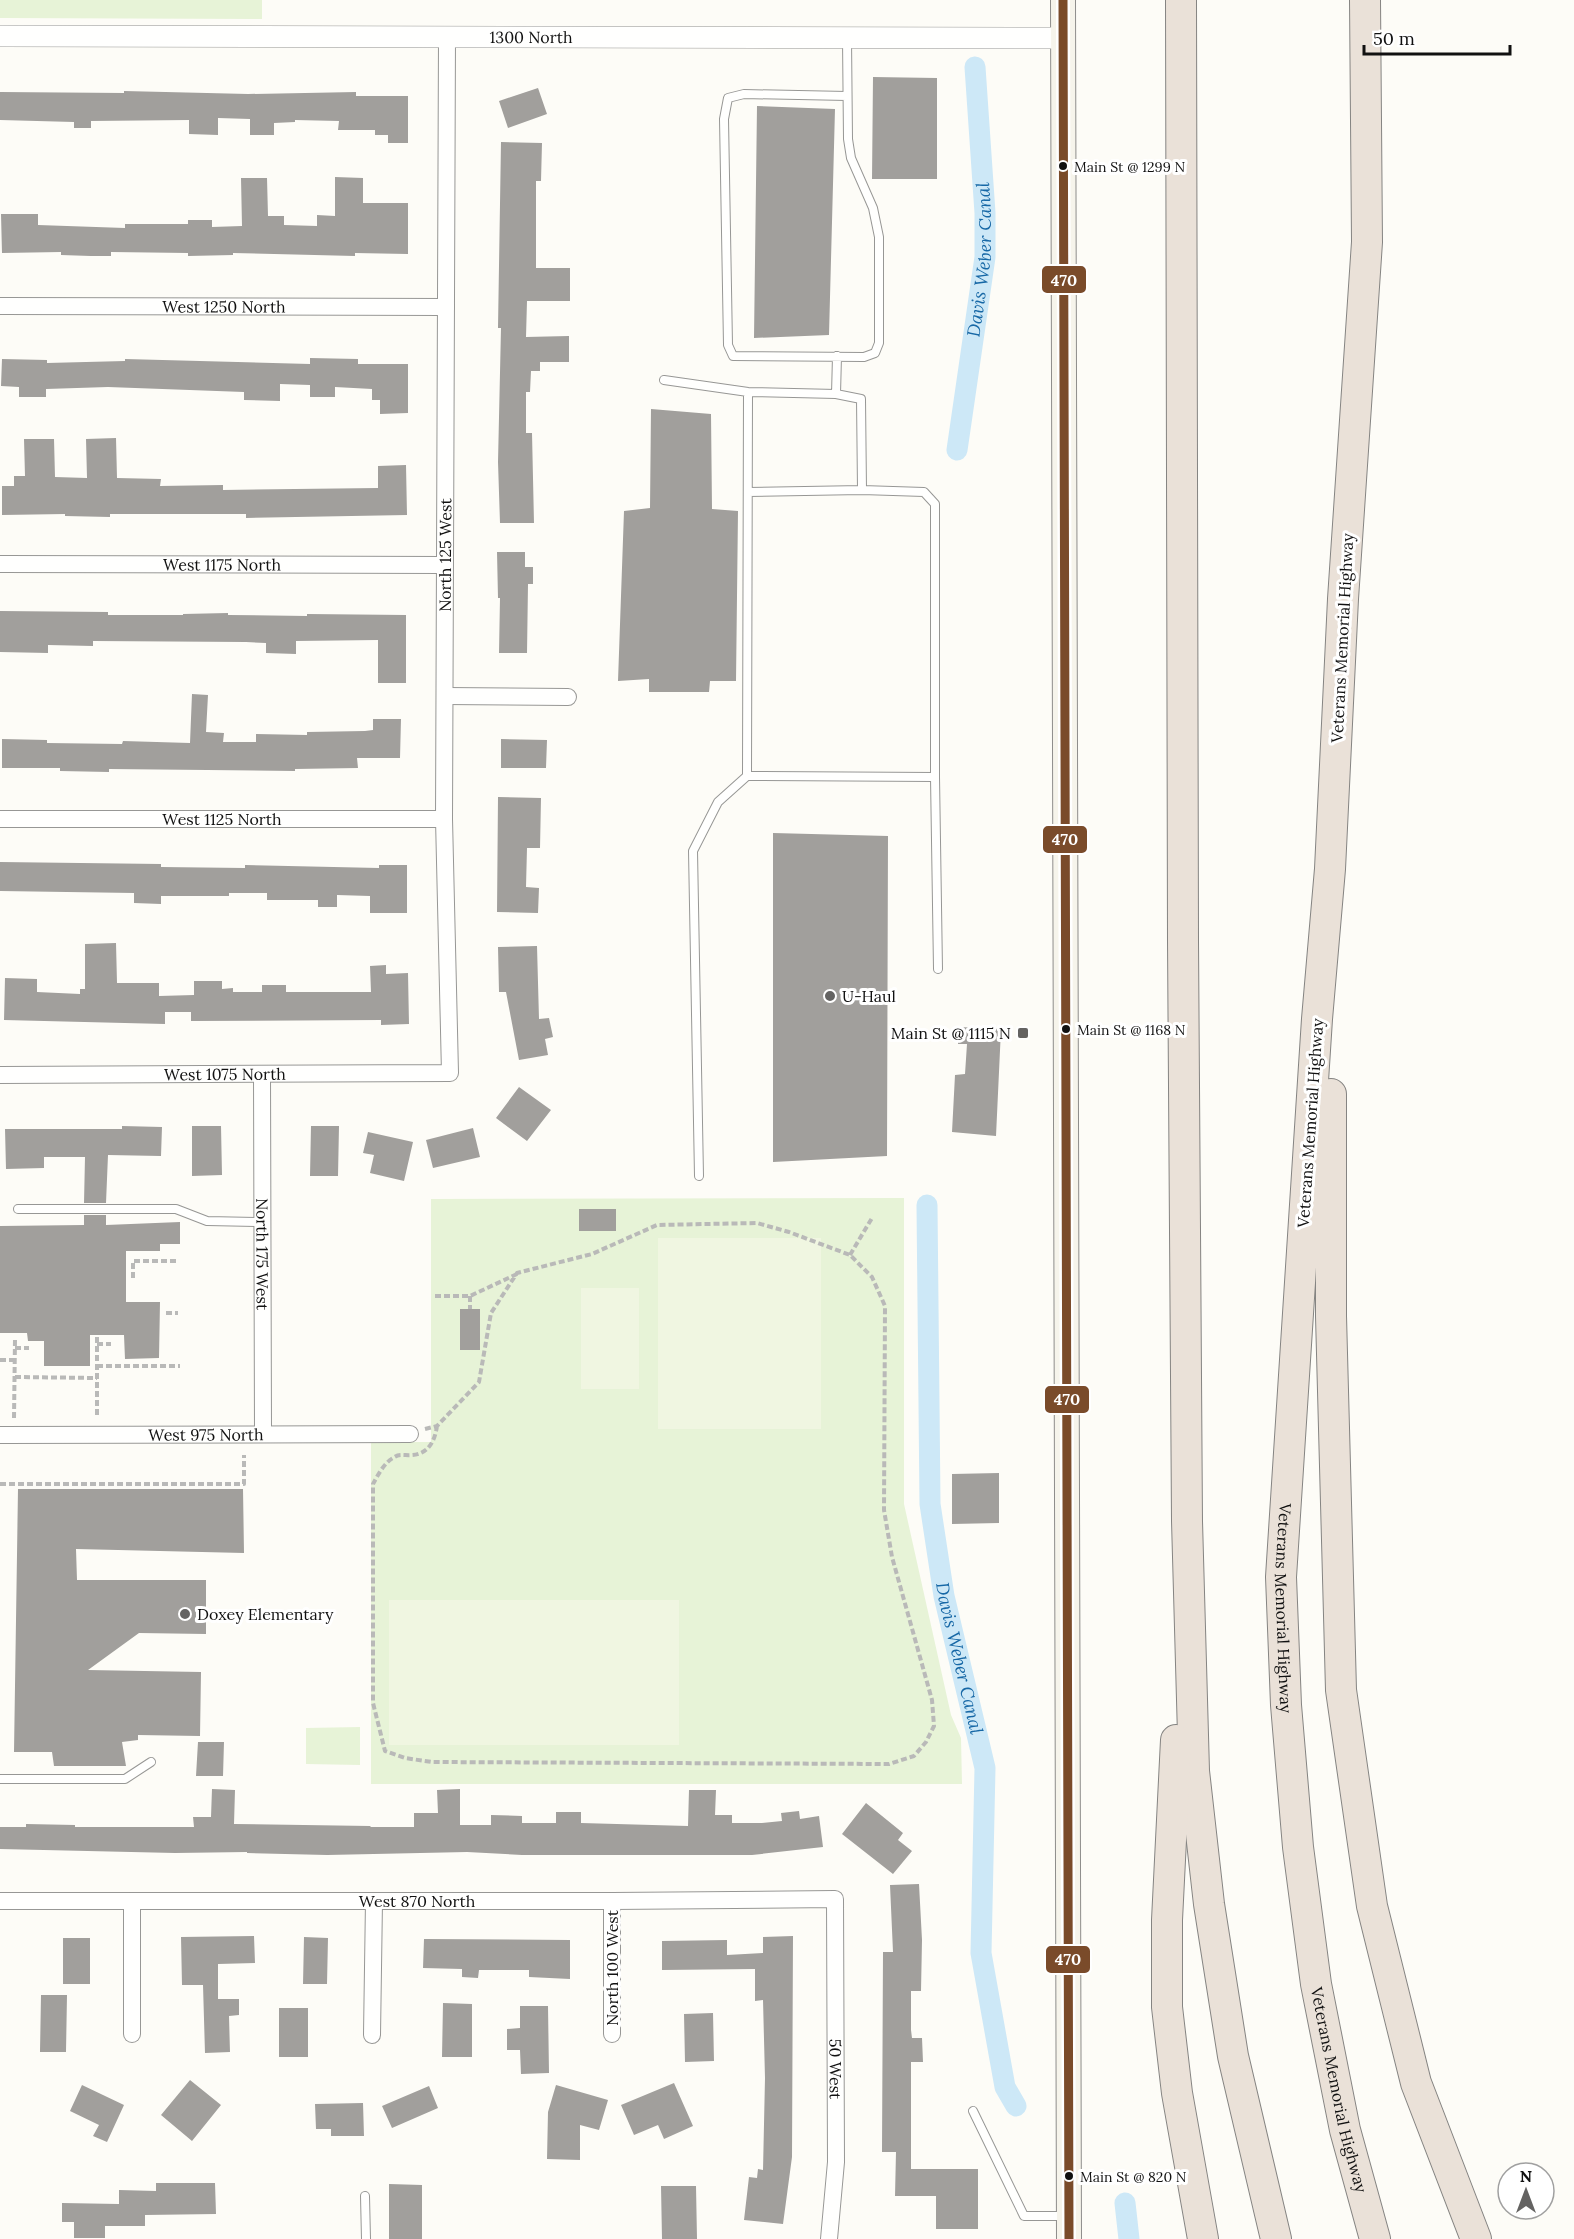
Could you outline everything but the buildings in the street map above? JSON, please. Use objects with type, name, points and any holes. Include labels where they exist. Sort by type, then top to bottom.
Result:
[{"type":"highway","points":[[1181,0],[1187,1521],[1194,1771],[1209,1904],[1233,2056],[1276,2239]]},
{"type":"highway","name":"Veterans Memorial Highway","points":[[1365,0],[1367,243],[1343,599],[1330,869],[1316,1043],[1281,1576],[1286,1705],[1297,1835],[1316,1984],[1345,2130],[1375,2239]]},
{"type":"highway","points":[[1330,869],[1331,1316],[1341,1690],[1372,1906],[1416,2083],[1476,2239]]},
{"type":"highway","points":[[1187,1521],[1167,1920],[1167,2007],[1177,2093],[1203,2239]]},
{"type":"main road","points":[[1063,0],[1069,2227]]},
{"type":"street","name":"1300 North","points":[[0,36],[1063,38]]},
{"type":"street","name":"North 125 West","points":[[447,37],[444,819],[450,1073]]},
{"type":"street","name":"West 1250 North","points":[[0,306],[446,307]]},
{"type":"street","name":"West 1175 North","points":[[0,564],[444,565]]},
{"type":"street","points":[[445,696],[568,697]]},
{"type":"street","name":"West 1125 North","points":[[0,819],[444,819]]},
{"type":"street","name":"West 1075 North","points":[[0,1075],[450,1073]]},
{"type":"street","name":"North 175 West","points":[[262,1074],[263,1433]]},
{"type":"street","name":"West 975 North","points":[[0,1435],[410,1434]]},
{"type":"street","name":"West 870 North","points":[[0,1901],[835,1899]]},
{"type":"street","name":"50 West","points":[[829,2239],[836,2162],[835,1899]]},
{"type":"street","points":[[132,1901],[132,2034]]},
{"type":"street","points":[[372,2035],[374,1901]]},
{"type":"street","name":"North 100 West","points":[[612,1901],[612,2034]]},
{"type":"lane","points":[[847,96],[744,94],[728,98],[724,119],[728,345],[733,356],[864,357],[875,353],[879,343],[879,237],[873,208],[851,158],[848,139],[848,38]]},
{"type":"lane","points":[[837,356],[837,394]]},
{"type":"lane","points":[[664,380],[748,392],[837,394],[861,399],[862,490]]},
{"type":"lane","points":[[747,776],[748,392]]},
{"type":"lane","points":[[748,492],[862,490],[924,492],[935,504],[938,969]]},
{"type":"lane","points":[[699,1176],[693,851],[718,802],[747,776],[935,777]]},
{"type":"lane","points":[[18,1209],[176,1209],[207,1221],[262,1222]]},
{"type":"lane","points":[[0,1779],[125,1779],[151,1762]]},
{"type":"lane","points":[[973,2111],[1024,2216],[1069,2227]]},
{"type":"lane","points":[[365,2196],[366,2239]]},
{"type":"path","points":[[850,1255],[872,1218]]},
{"type":"path","points":[[435,1296],[470,1296],[517,1273],[592,1254],[657,1225],[757,1222],[850,1255],[872,1277],[885,1306],[884,1510],[892,1557],[932,1700],[934,1726],[926,1742],[914,1756],[889,1764],[432,1762],[385,1752],[373,1703],[373,1484],[379,1473],[393,1458],[401,1454],[414,1455],[426,1451],[435,1439],[437,1426]]},
{"type":"path","points":[[133,1278],[133,1261],[179,1261]]},
{"type":"path","points":[[410,1434],[437,1426],[479,1382],[491,1313],[517,1273]]},
{"type":"path","points":[[470,1296],[470,1310]]},
{"type":"path","points":[[166,1313],[178,1313]]},
{"type":"path","points":[[97,1336],[98,1419]]},
{"type":"path","points":[[14,1418],[15,1339]]},
{"type":"path","points":[[97,1344],[111,1344]]},
{"type":"path","points":[[15,1348],[29,1348]]},
{"type":"path","points":[[0,1360],[15,1360]]},
{"type":"path","points":[[97,1366],[180,1366]]},
{"type":"path","points":[[15,1377],[97,1378]]},
{"type":"path","points":[[0,1484],[244,1484],[244,1455]]},
{"type":"green space","points":[[0,0],[262,0],[262,19],[0,18]]},
{"type":"green space","points":[[904,1198],[904,1504],[951,1715],[961,1738],[962,1784],[371,1784],[371,1442],[431,1442],[431,1199]]},
{"type":"green space","points":[[658,1238],[821,1238],[821,1429],[658,1429]]},
{"type":"green space","points":[[581,1288],[639,1288],[639,1389],[581,1389]]},
{"type":"green space","points":[[389,1600],[679,1600],[679,1745],[389,1745]]},
{"type":"green space","points":[[360,1727],[360,1765],[306,1764],[306,1728]]},
{"type":"waterway","name":"Davis Weber Canal","points":[[957,450],[985,257],[985,213],[975,67]]},
{"type":"waterway","name":"Davis Weber Canal","points":[[927,1205],[930,1504],[944,1596],[985,1768],[981,1953],[1005,2087],[1016,2106]]},
{"type":"waterway","points":[[1125,2203],[1129,2239]]},
{"type":"transit line","name":"470","points":[[1063,0],[1069,2239]]},
{"type":"place","name":"Main St @ 1299 N","points":[[1063,166]]},
{"type":"place","name":"U-Haul","points":[[830,996]]},
{"type":"place","name":"Main St @ 1168 N","points":[[1066,1029]]},
{"type":"place","name":"Main St @ 1115 N","points":[[1023,1033]]},
{"type":"place","name":"Doxey Elementary","points":[[185,1614]]},
{"type":"place","name":"Main St @ 820 N","points":[[1069,2176]]}]
